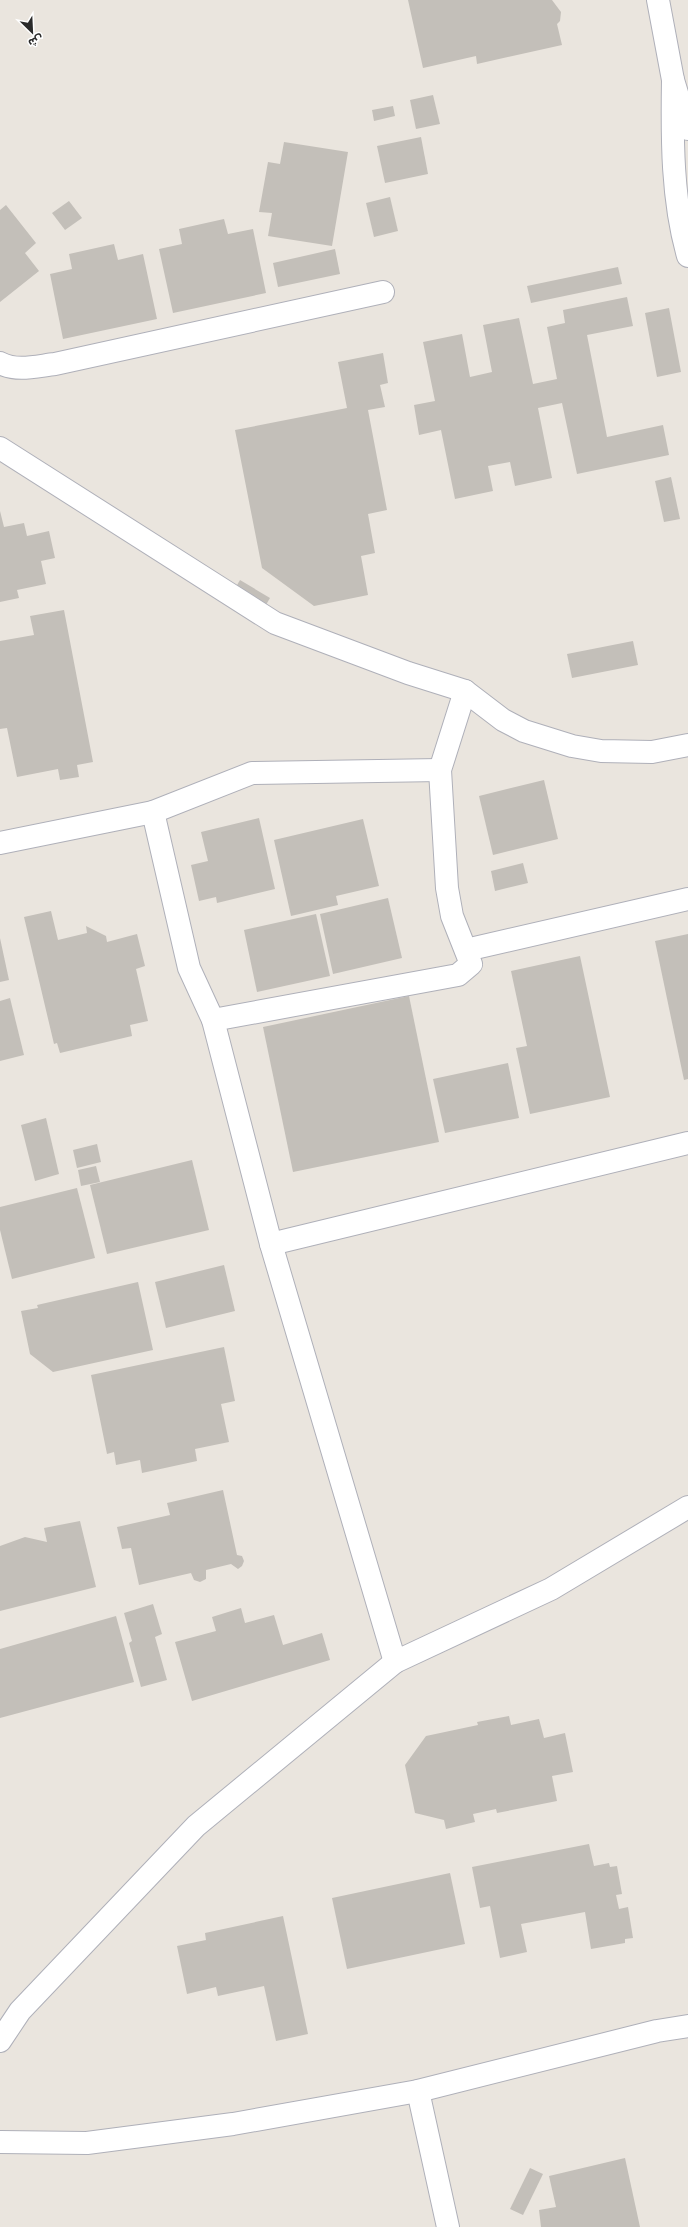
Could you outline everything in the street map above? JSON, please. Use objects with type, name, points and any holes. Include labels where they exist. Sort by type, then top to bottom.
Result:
[{"type":"street","points":[[658,0],[673,80],[688,129]]},
{"type":"street","points":[[673,80],[673,151],[677,197],[688,256]]},
{"type":"street","points":[[0,363],[8,367],[23,368],[55,364],[383,292]]},
{"type":"street","points":[[0,448],[275,623],[408,673],[465,691],[503,720],[524,731],[572,746],[631,753],[652,752],[688,745]]},
{"type":"street","points":[[212,1020],[458,975],[471,964],[452,916],[447,888],[440,770],[465,691]]},
{"type":"street","points":[[0,843],[153,812],[252,773],[440,770]]},
{"type":"street","points":[[153,812],[189,968],[212,1020],[271,1244],[395,1662]]},
{"type":"street","points":[[466,950],[688,899]]},
{"type":"street","points":[[271,1244],[688,1143]]},
{"type":"street","points":[[0,2041],[20,2011],[196,1826],[395,1662],[551,1589],[688,1507]]},
{"type":"street","points":[[0,2142],[87,2143],[233,2124],[418,2091],[657,2031],[688,2026]]},
{"type":"street","points":[[418,2091],[448,2227]]},
{"type":"building","points":[[408,0],[552,0],[561,12],[560,21],[557,24],[562,45],[477,64],[476,56],[423,68]]},
{"type":"building","points":[[433,95],[440,124],[416,129],[410,100]]},
{"type":"building","points":[[393,106],[395,116],[374,121],[372,110]]},
{"type":"building","points":[[421,137],[428,174],[385,183],[377,146]]},
{"type":"building","points":[[284,142],[348,152],[332,246],[268,236],[272,213],[259,212],[268,162],[280,164]]},
{"type":"building","points":[[390,197],[398,231],[374,237],[366,203]]},
{"type":"building","points":[[69,201],[82,218],[65,230],[52,213]]},
{"type":"building","points":[[6,205],[36,243],[25,253],[39,271],[0,302],[0,210]]},
{"type":"building","points":[[224,219],[228,234],[253,229],[266,293],[173,313],[159,249],[182,244],[179,229]]},
{"type":"building","points":[[114,244],[118,260],[143,254],[157,319],[63,339],[50,274],[72,269],[69,254]]},
{"type":"building","points":[[335,249],[340,274],[278,287],[273,263]]},
{"type":"building","points":[[618,267],[622,284],[531,303],[527,286]]},
{"type":"building","points":[[627,297],[633,326],[587,335],[607,437],[663,425],[669,455],[577,474],[562,403],[538,408],[552,478],[515,486],[510,462],[488,466],[493,491],[455,499],[441,430],[419,435],[414,405],[435,401],[423,342],[462,334],[470,377],[492,372],[483,325],[519,318],[533,384],[557,379],[547,327],[565,323],[563,310]]},
{"type":"building","points":[[669,308],[681,372],[657,377],[645,313]]},
{"type":"building","points":[[383,353],[388,383],[380,385],[385,407],[368,410],[387,510],[368,514],[375,553],[361,556],[368,595],[314,606],[262,568],[235,430],[347,408],[338,362]]},
{"type":"building","points":[[671,477],[680,519],[664,522],[655,481]]},
{"type":"building","points":[[0,511],[4,527],[24,523],[27,536],[49,531],[55,558],[41,561],[46,584],[17,590],[19,598],[0,602]]},
{"type":"building","points":[[240,580],[270,598],[263,610],[233,592]]},
{"type":"building","points":[[64,610],[93,762],[77,765],[79,777],[60,780],[58,769],[17,777],[7,728],[0,729],[0,641],[34,635],[30,616]]},
{"type":"building","points":[[633,641],[638,665],[572,678],[567,654]]},
{"type":"building","points":[[544,780],[558,839],[493,855],[479,796]]},
{"type":"building","points":[[259,818],[275,889],[217,903],[216,897],[199,901],[191,865],[208,861],[201,832]]},
{"type":"building","points":[[363,819],[379,886],[336,896],[338,905],[291,916],[274,840]]},
{"type":"building","points":[[523,863],[528,883],[495,891],[491,871]]},
{"type":"building","points":[[388,898],[402,958],[333,974],[320,914]]},
{"type":"building","points":[[51,911],[58,940],[87,933],[86,926],[106,936],[107,942],[137,934],[145,966],[136,969],[148,1021],[130,1025],[132,1036],[60,1053],[57,1043],[54,1044],[24,917]]},
{"type":"building","points":[[316,914],[330,976],[257,992],[244,930]]},
{"type":"building","points":[[688,934],[688,1079],[684,1080],[655,941]]},
{"type":"building","points":[[0,938],[9,980],[0,982]]},
{"type":"building","points":[[580,956],[610,1097],[530,1114],[516,1048],[527,1046],[511,971]]},
{"type":"building","points":[[409,996],[439,1142],[293,1172],[263,1027]]},
{"type":"building","points":[[10,998],[24,1055],[0,1061],[0,1001]]},
{"type":"building","points":[[508,1063],[519,1118],[445,1133],[433,1079]]},
{"type":"building","points":[[46,1118],[59,1174],[35,1181],[21,1125]]},
{"type":"building","points":[[97,1144],[101,1162],[77,1168],[73,1150]]},
{"type":"building","points":[[192,1160],[209,1230],[107,1254],[90,1185]]},
{"type":"building","points":[[96,1166],[100,1182],[81,1186],[78,1170]]},
{"type":"building","points":[[77,1188],[95,1258],[12,1279],[0,1230],[0,1207]]},
{"type":"building","points":[[224,1265],[235,1311],[166,1328],[155,1282]]},
{"type":"building","points":[[138,1282],[153,1350],[53,1372],[30,1354],[21,1311],[38,1308],[37,1305]]},
{"type":"building","points":[[224,1347],[235,1401],[221,1404],[229,1442],[195,1449],[197,1461],[142,1473],[140,1460],[116,1465],[114,1452],[107,1454],[91,1375]]},
{"type":"building","points":[[223,1490],[237,1555],[242,1556],[244,1561],[242,1566],[238,1569],[231,1564],[206,1570],[206,1579],[200,1582],[194,1580],[191,1573],[139,1585],[131,1548],[122,1549],[117,1527],[170,1515],[167,1503]]},
{"type":"building","points":[[80,1521],[96,1587],[0,1611],[0,1546],[25,1537],[47,1542],[44,1528]]},
{"type":"building","points":[[153,1604],[162,1634],[155,1637],[167,1680],[141,1687],[129,1643],[132,1641],[124,1613]]},
{"type":"building","points":[[241,1608],[245,1623],[274,1615],[283,1645],[322,1633],[330,1660],[192,1701],[175,1642],[216,1631],[212,1617]]},
{"type":"building","points":[[116,1616],[134,1682],[0,1718],[0,1649]]},
{"type":"building","points":[[509,1716],[511,1725],[539,1719],[544,1738],[565,1733],[573,1772],[552,1776],[557,1801],[497,1813],[496,1809],[473,1814],[475,1822],[446,1829],[444,1820],[415,1813],[405,1765],[426,1736],[478,1725],[477,1722]]},
{"type":"building","points":[[589,1844],[594,1866],[609,1863],[610,1867],[617,1866],[622,1894],[616,1895],[619,1909],[628,1907],[633,1938],[625,1939],[625,1943],[591,1949],[585,1912],[521,1924],[527,1952],[500,1958],[490,1906],[480,1908],[472,1867]]},
{"type":"building","points":[[450,1873],[465,1944],[347,1969],[332,1898]]},
{"type":"building","points":[[283,1916],[308,2034],[276,2041],[264,1986],[218,1996],[216,1987],[187,1994],[177,1946],[206,1940],[205,1933]]},
{"type":"building","points":[[625,2158],[640,2227],[541,2227],[539,2210],[556,2207],[549,2176]]},
{"type":"building","points":[[530,2168],[543,2174],[523,2215],[510,2209]]}]
